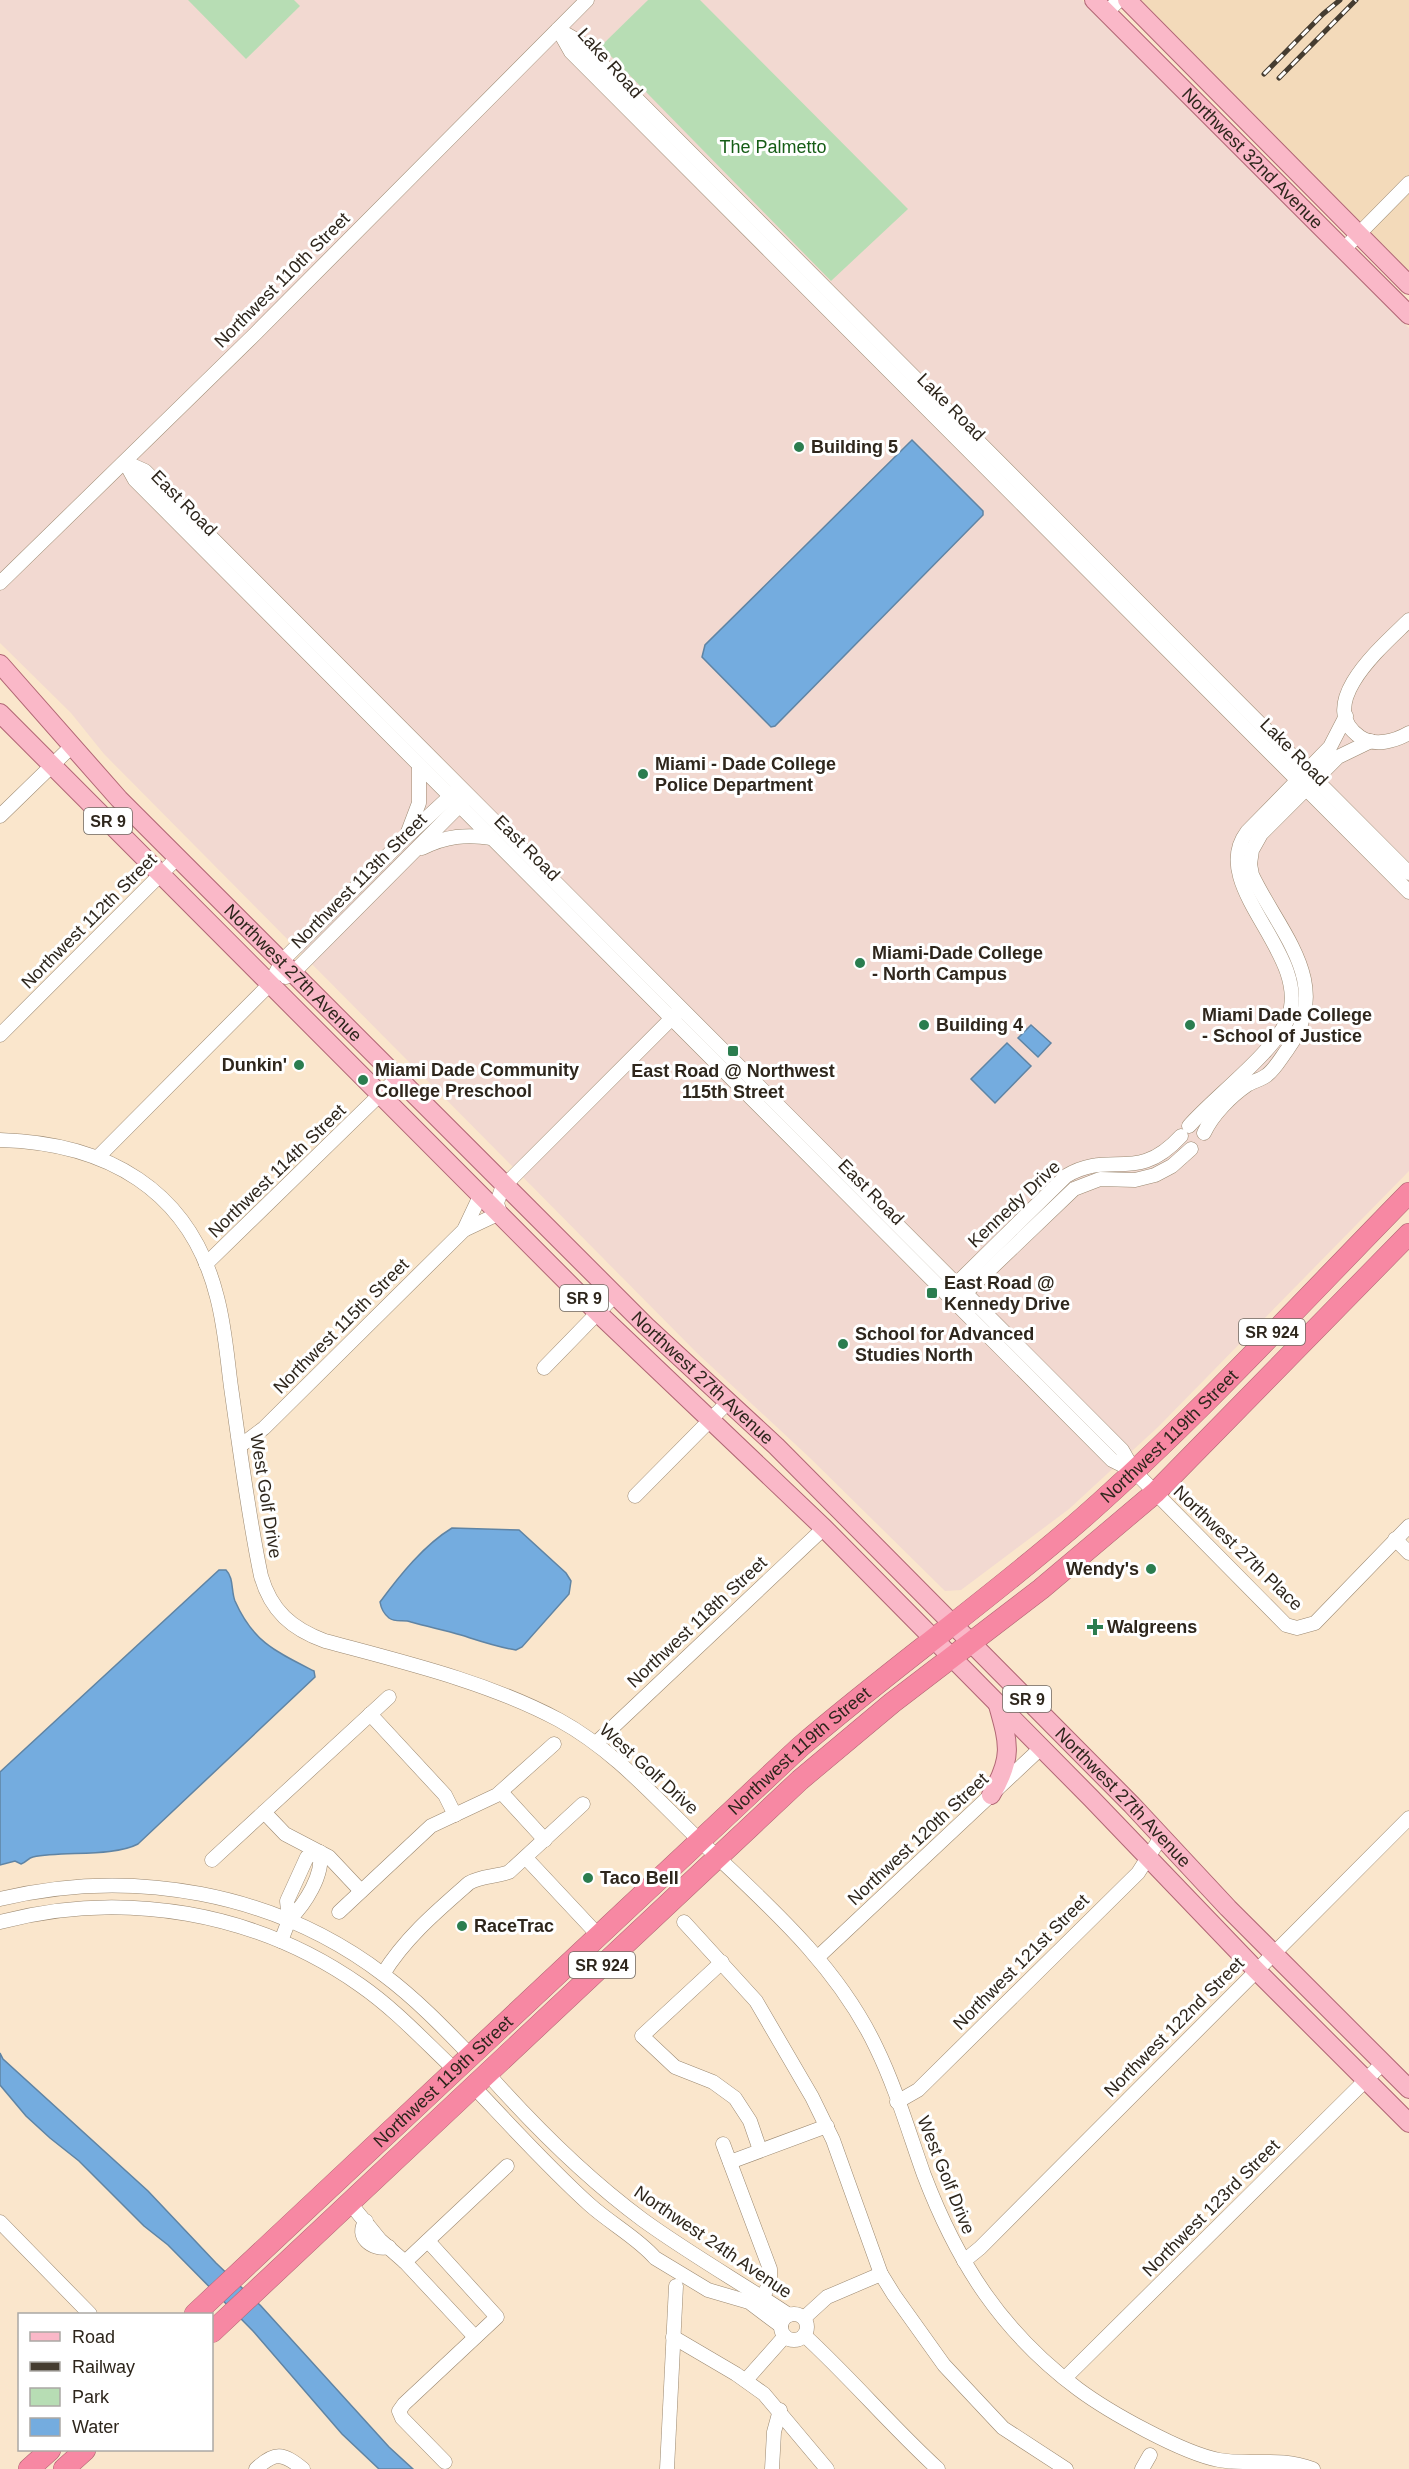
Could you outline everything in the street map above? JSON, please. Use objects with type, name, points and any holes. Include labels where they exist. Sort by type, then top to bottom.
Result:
[{"type":"highway","name":"Northwest 119th Street","points":[[196,2313],[800,1747],[1030,1562],[1134,1471],[1409,1193]]},
{"type":"highway","name":"Northwest 119th Street","points":[[213,2331],[717,1856],[846,1741],[1041,1589],[1156,1492],[1409,1234]]},
{"type":"highway","points":[[463,2063],[480,2080]]},
{"type":"highway","points":[[29,2469],[49,2451]]},
{"type":"highway","points":[[64,2469],[84,2451]]},
{"type":"main road","name":"Northwest 32nd Avenue","points":[[1127,0],[1409,285]]},
{"type":"main road","name":"Northwest 32nd Avenue","points":[[1107,4],[1343,250],[1409,315]]},
{"type":"main road","name":"Northwest 27th Avenue","points":[[0,664],[120,799],[671,1350],[776,1446],[972,1642],[1132,1804],[1273,1953],[1409,2089]]},
{"type":"main road","name":"Northwest 27th Avenue","points":[[0,712],[598,1313],[824,1528],[1042,1748],[1256,1970],[1409,2123]]},
{"type":"main road","points":[[991,1795],[1003,1775],[1007,1760],[1008,1740],[998,1703]]},
{"type":"street","name":"Northwest 110th Street","points":[[0,584],[587,0]]},
{"type":"street","name":"Lake Road","points":[[558,29],[571,52],[1307,780],[1409,873]]},
{"type":"street","points":[[1343,250],[1409,183]]},
{"type":"street","name":"East Road","points":[[125,462],[135,480],[419,765],[460,796],[492,838],[676,1014]]},
{"type":"street","name":"East Road","points":[[125,462],[145,471],[460,796],[956,1294],[1112,1460],[1134,1471],[1156,1492]]},
{"type":"street","name":"Kennedy Drive","points":[[956,1294],[1074,1189],[1100,1179],[1135,1180],[1155,1175],[1172,1166],[1191,1149],[1197,1148],[1203,1143],[1204,1133],[1212,1119],[1249,1083],[1268,1075],[1297,1035],[1304,1018],[1307,999],[1306,980],[1300,963],[1252,875],[1250,857],[1258,839],[1334,743],[1346,716],[1348,693],[1355,677],[1409,620]]},
{"type":"street","points":[[1346,716],[1355,732],[1363,739],[1371,741]]},
{"type":"street","name":"Kennedy Drive","points":[[956,1294],[1066,1176],[1089,1167],[1142,1164],[1163,1154],[1283,1030],[1293,1004],[1292,986],[1288,971],[1240,879],[1238,856],[1243,839],[1247,832],[1307,780],[1338,758],[1371,741],[1392,741],[1409,733]]},
{"type":"street","points":[[0,816],[72,746]]},
{"type":"street","points":[[405,838],[418,810],[419,765]]},
{"type":"street","name":"Lake Road","points":[[1307,780],[1409,892]]},
{"type":"street","name":"Northwest 113th Street","points":[[288,967],[405,838],[460,796]]},
{"type":"street","name":"Northwest 113th Street","points":[[98,1157],[270,984],[417,850],[460,796]]},
{"type":"street","points":[[417,850],[452,836],[471,835],[492,838]]},
{"type":"street","name":"Northwest 112th Street","points":[[0,1035],[178,857]]},
{"type":"street","points":[[500,1213],[498,1196],[506,1184],[676,1014]]},
{"type":"street","points":[[1269,1046],[1277,1050],[1281,1057]]},
{"type":"street","name":"Northwest 114th Street","points":[[206,1264],[398,1077]]},
{"type":"street","points":[[1191,1149],[1184,1145],[1185,1131],[1197,1126],[1204,1133]]},
{"type":"street","name":"West Golf Drive","points":[[0,1140],[50,1144],[98,1157],[126,1171],[158,1197],[184,1225],[206,1264],[217,1298],[224,1327],[261,1576],[272,1603],[286,1621],[305,1633],[325,1641],[508,1696],[557,1720],[596,1743],[641,1782],[717,1856],[818,1958],[842,1989],[868,2032],[937,2207],[979,2288],[1012,2331],[1065,2379],[1108,2409],[1205,2456],[1226,2461],[1281,2461],[1313,2469]]},
{"type":"street","name":"Northwest 115th Street","points":[[464,1230],[481,1194]]},
{"type":"street","name":"Northwest 115th Street","points":[[240,1446],[264,1428],[464,1230],[500,1213]]},
{"type":"street","points":[[544,1368],[616,1294]]},
{"type":"street","points":[[634,1496],[728,1402]]},
{"type":"street","name":"Northwest 27th Place","points":[[1156,1492],[1286,1625],[1297,1628],[1315,1623],[1395,1539]]},
{"type":"street","points":[[1409,1526],[1395,1539],[1409,1553]]},
{"type":"street","name":"Northwest 118th Street","points":[[596,1743],[824,1528]]},
{"type":"street","points":[[212,1860],[389,1696]]},
{"type":"street","points":[[370,1714],[445,1794],[455,1815]]},
{"type":"street","points":[[339,1912],[431,1826],[492,1799],[554,1744]]},
{"type":"street","name":"Northwest 120th Street","points":[[818,1958],[1042,1748]]},
{"type":"street","points":[[501,1792],[545,1840]]},
{"type":"street","points":[[383,1974],[395,1954],[407,1941],[469,1883],[509,1872],[583,1804]]},
{"type":"street","points":[[264,1812],[285,1834],[329,1857],[362,1891]]},
{"type":"street","name":"Northwest 122nd Street","points":[[964,2261],[980,2248],[1409,1818]]},
{"type":"street","name":"Northwest 121st Street","points":[[897,2102],[918,2090],[1138,1873],[1161,1837]]},
{"type":"street","points":[[289,1920],[286,1900],[307,1857],[320,1852]]},
{"type":"street","points":[[281,1941],[289,1920],[303,1906],[318,1874],[322,1863],[320,1852]]},
{"type":"street","points":[[526,1858],[599,1936]]},
{"type":"street","points":[[302,1867],[310,1867],[318,1874]]},
{"type":"street","points":[[0,1899],[66,1887],[142,1886],[215,1896],[289,1920],[337,1944],[383,1974],[420,2004],[463,2063]]},
{"type":"street","points":[[0,1922],[40,1913],[78,1909],[153,1909],[207,1917],[281,1941],[330,1966],[362,1986],[463,2063]]},
{"type":"street","points":[[684,1922],[763,2010],[827,2126],[881,2274],[894,2295],[944,2365],[998,2423],[1015,2438],[1066,2469]]},
{"type":"street","points":[[722,1962],[642,2036],[670,2064],[682,2072],[719,2085],[735,2098],[750,2121],[760,2150]]},
{"type":"street","name":"Northwest 123rd Street","points":[[1065,2379],[1383,2063]]},
{"type":"street","name":"Northwest 24th Avenue","points":[[480,2080],[534,2123],[608,2191],[645,2221],[763,2297],[785,2326]]},
{"type":"street","name":"Northwest 24th Avenue","points":[[480,2080],[593,2208],[649,2250],[655,2258],[703,2288],[729,2294]]},
{"type":"street","points":[[730,2162],[827,2126]]},
{"type":"street","points":[[723,2144],[770,2269],[770,2282],[763,2297]]},
{"type":"street","points":[[405,2262],[507,2166]]},
{"type":"street","points":[[593,2208],[608,2191]]},
{"type":"street","points":[[349,2202],[366,2221],[383,2230],[405,2262]]},
{"type":"street","points":[[366,2221],[362,2226],[367,2242],[377,2248],[388,2247],[475,2337]]},
{"type":"street","points":[[0,2222],[89,2313]]},
{"type":"street","points":[[428,2241],[497,2317],[399,2411],[402,2418],[446,2462]]},
{"type":"street","name":"Northwest 24th Avenue","points":[[649,2250],[658,2250],[729,2294],[755,2305],[785,2326]]},
{"type":"street","points":[[708,2281],[717,2268]]},
{"type":"street","points":[[804,2318],[827,2297],[881,2274]]},
{"type":"street","points":[[667,2469],[676,2286]]},
{"type":"street","points":[[746,2380],[785,2326],[797,2314],[804,2318],[807,2328],[804,2335],[792,2339],[785,2326]]},
{"type":"street","points":[[804,2335],[840,2368],[891,2426],[938,2469]]},
{"type":"street","points":[[673,2337],[746,2380],[764,2394],[780,2410],[827,2469]]},
{"type":"street","points":[[772,2469],[774,2432],[780,2410]]},
{"type":"street","points":[[256,2469],[268,2458],[278,2455],[290,2458],[303,2469]]},
{"type":"street","points":[[1142,2469],[1150,2455]]},
{"type":"shaded area","name":"Miami-Dade College - North Campus","points":[[0,0],[1082,0],[1409,328],[1409,1171],[1158,1427],[1069,1509],[961,1590],[945,1591],[809,1457],[697,1353],[104,754],[71,713],[0,643]]},
{"type":"shaded area","points":[[1141,0],[1409,0],[1409,271]]},
{"type":"green space","points":[[188,0],[294,0],[300,6],[246,59]]},
{"type":"green space","name":"The Palmetto","points":[[648,0],[700,0],[908,209],[831,281],[601,46]]},
{"type":"water","points":[[912,440],[983,511],[983,515],[775,726],[771,727],[702,657],[705,645]]},
{"type":"water","points":[[1031,1025],[1051,1043],[1038,1057],[1018,1038]]},
{"type":"water","points":[[1007,1043],[1031,1066],[995,1103],[971,1079]]},
{"type":"water","points":[[452,1528],[519,1530],[566,1573],[571,1581],[569,1594],[522,1647],[516,1650],[509,1649],[408,1621],[394,1620],[383,1611],[380,1602],[404,1571],[432,1543]]},
{"type":"water","points":[[219,1570],[226,1570],[229,1573],[235,1601],[242,1615],[258,1636],[288,1658],[314,1671],[315,1677],[138,1844],[115,1851],[45,1855],[31,1858],[21,1864],[15,1861],[0,1865],[0,1772]]},
{"type":"water","points":[[0,2053],[3,2059],[148,2191],[216,2263],[261,2306],[389,2447],[413,2469],[379,2469],[342,2434],[253,2331],[168,2245],[144,2226],[79,2161],[26,2116],[0,2085]]},
{"type":"railway","points":[[1264,74],[1323,14],[1340,0]]},
{"type":"railway","points":[[1279,78],[1356,0]]},
{"type":"place","name":"Building 5","points":[[799,447]]},
{"type":"place","name":"Miami - Dade College Police Department","points":[[643,774]]},
{"type":"place","name":"Miami-Dade College - North Campus","points":[[860,963]]},
{"type":"place","name":"Building 4","points":[[924,1025]]},
{"type":"place","name":"Miami Dade College - School of Justice","points":[[1190,1025]]},
{"type":"place","name":"East Road @ Northwest 115th Street","points":[[733,1051]]},
{"type":"place","name":"Dunkin'","points":[[299,1065]]},
{"type":"place","name":"Miami Dade Community College Preschool","points":[[363,1080]]},
{"type":"place","name":"East Road @ Kennedy Drive","points":[[932,1293]]},
{"type":"place","name":"School for Advanced Studies North","points":[[843,1344]]},
{"type":"place","name":"Wendy's","points":[[1151,1569]]},
{"type":"place","name":"Walgreens","points":[[1095,1627]]},
{"type":"place","name":"Taco Bell","points":[[588,1878]]},
{"type":"place","name":"RaceTrac","points":[[462,1926]]}]
